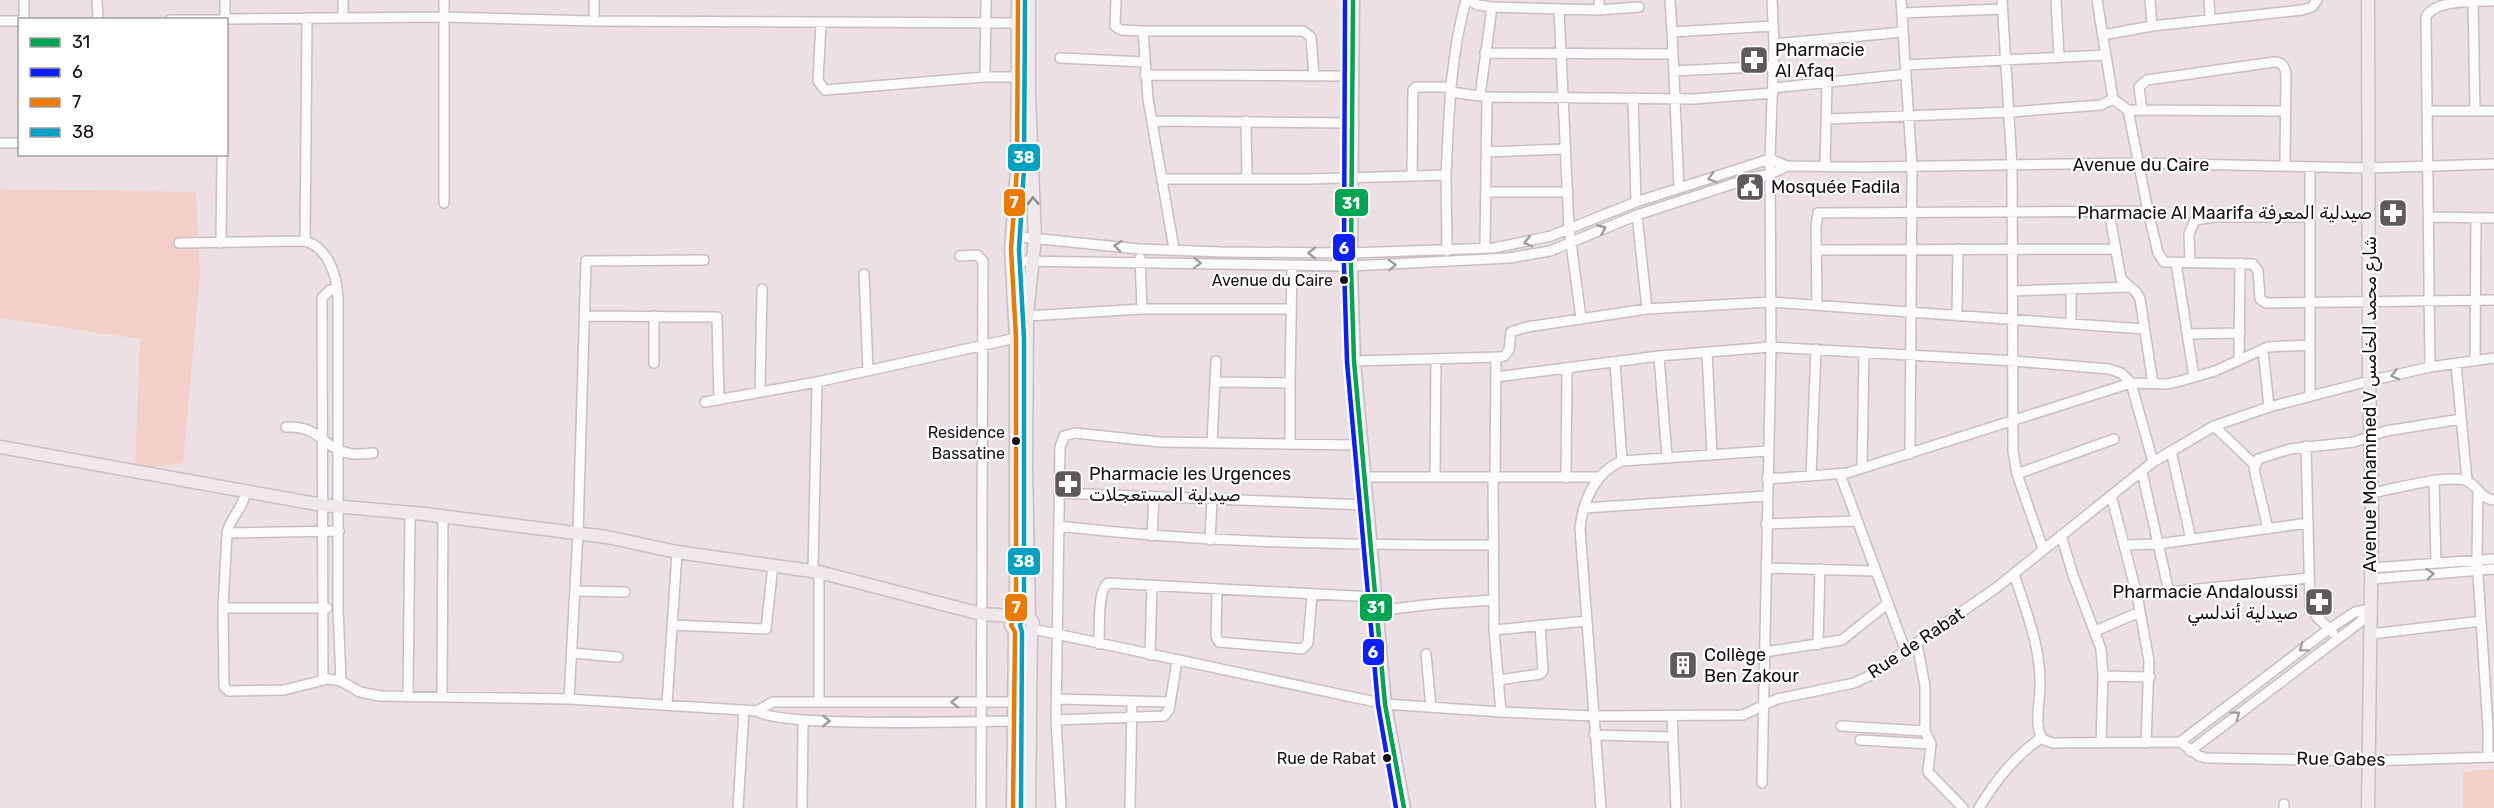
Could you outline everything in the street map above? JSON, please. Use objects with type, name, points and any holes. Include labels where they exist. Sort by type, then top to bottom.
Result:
[{"type":"main road","points":[[1018,0],[1017,169],[1011,236],[1016,338],[1020,616]]},
{"type":"main road","points":[[1013,808],[1014,631],[1011,625],[1020,616],[1026,459],[1027,316],[1035,238],[1029,98],[1029,0]]},
{"type":"main road","points":[[1353,0],[1351,266],[1354,361],[1373,597],[1385,704],[1404,808]]},
{"type":"main road","name":"Avenue Mohammed V شارع محمد الخامس","points":[[2368,0],[2369,381],[2372,493],[2368,808]]},
{"type":"main road","points":[[0,447],[245,493],[322,505],[578,532],[677,552],[816,572],[983,614],[1020,616],[1033,620],[1029,808]]},
{"type":"main road","points":[[983,614],[1023,635],[1032,630]]},
{"type":"street","points":[[24,0],[24,18]]},
{"type":"street","points":[[97,0],[98,18]]},
{"type":"street","points":[[225,0],[225,18]]},
{"type":"street","points":[[343,0],[343,18]]},
{"type":"street","points":[[444,0],[444,203]]},
{"type":"street","points":[[594,0],[594,21]]},
{"type":"street","points":[[985,77],[986,0]]},
{"type":"street","points":[[1116,0],[1116,26],[1121,30],[1307,32],[1312,40],[1314,76]]},
{"type":"street","points":[[1447,251],[1446,175],[1451,89],[1456,44],[1467,0],[1478,5],[1492,7],[1559,9],[1599,5],[1639,7]]},
{"type":"street","points":[[1670,0],[1679,188]]},
{"type":"street","points":[[1762,783],[1766,496],[1771,347],[1770,159],[1774,44],[1772,0]]},
{"type":"street","points":[[1901,0],[1912,167],[1911,454]]},
{"type":"street","points":[[1970,0],[1971,10]]},
{"type":"street","points":[[2056,0],[2059,57]]},
{"type":"street","points":[[2097,0],[2113,99],[2128,110],[2284,111]]},
{"type":"street","points":[[2150,0],[2152,26]]},
{"type":"street","points":[[2209,0],[2211,19]]},
{"type":"street","points":[[2273,0],[2274,12]]},
{"type":"street","points":[[2103,34],[2152,26],[2308,9],[2316,4],[2317,0]]},
{"type":"street","points":[[2473,1],[2475,110]]},
{"type":"street","points":[[2430,368],[2429,167],[2425,22],[2428,11],[2440,4],[2494,1]]},
{"type":"street","points":[[1902,13],[1971,10],[2002,5],[2012,166],[2013,451],[2017,474],[2043,549]]},
{"type":"street","points":[[1485,248],[1487,152],[1484,97],[1485,53],[1492,7]]},
{"type":"street","points":[[1559,9],[1569,228],[1581,318]]},
{"type":"street","points":[[228,19],[444,17],[821,23],[1018,22]]},
{"type":"street","points":[[305,241],[307,18]]},
{"type":"street","points":[[0,21],[18,21]]},
{"type":"street","points":[[821,23],[818,81],[825,90],[985,77],[1017,77]]},
{"type":"street","points":[[1672,32],[1773,26]]},
{"type":"street","points":[[1143,31],[1145,75],[1173,249]]},
{"type":"street","points":[[1774,44],[1903,32]]},
{"type":"street","points":[[1485,53],[1673,54]]},
{"type":"street","points":[[1412,176],[1413,88],[1419,86],[1451,89],[1484,97],[1675,99],[1773,90],[1906,70],[2006,59],[2105,55]]},
{"type":"street","points":[[1060,58],[1145,62]]},
{"type":"street","points":[[2142,110],[2139,87],[2147,80],[2274,62],[2281,63],[2285,68],[2285,165]]},
{"type":"street","points":[[1674,71],[1773,66]]},
{"type":"street","points":[[1145,75],[1353,76]]},
{"type":"street","points":[[1825,166],[1827,83]]},
{"type":"street","points":[[1633,98],[1636,202]]},
{"type":"street","points":[[1827,119],[2010,112],[2101,105],[2113,99]]},
{"type":"street","points":[[2128,110],[2148,211],[2161,258],[2169,264],[2190,262],[2253,264],[2256,267],[2259,296],[2263,301],[2494,300]]},
{"type":"street","points":[[2428,111],[2494,111]]},
{"type":"street","points":[[1152,121],[1352,123]]},
{"type":"street","points":[[1246,122],[1247,179]]},
{"type":"street","points":[[0,143],[18,142]]},
{"type":"street","points":[[1487,152],[1566,149]]},
{"type":"street","points":[[221,243],[222,156]]},
{"type":"street","points":[[1011,236],[1139,249],[1222,252],[1351,253],[1485,248],[1538,240],[1636,202],[1770,159]]},
{"type":"street","name":"Avenue du Caire","points":[[1770,159],[1787,166],[1912,167],[2138,163],[2368,168],[2494,164]]},
{"type":"street","name":"Avenue du Caire","points":[[1012,261],[1141,261],[1351,266],[1509,258],[1550,251],[1637,215],[1751,178],[1771,174],[1787,166]]},
{"type":"street","points":[[2310,167],[2310,395]]},
{"type":"street","points":[[1162,179],[1446,175]]},
{"type":"street","points":[[1486,192],[1568,192]]},
{"type":"street","points":[[2109,211],[2121,279],[2140,298],[2153,384]]},
{"type":"street","points":[[1817,306],[1818,213],[2148,211]]},
{"type":"street","points":[[1637,215],[1647,309]]},
{"type":"street","points":[[2190,262],[2189,234],[2195,220],[2215,217],[2309,217]]},
{"type":"street","points":[[2429,217],[2494,218]]},
{"type":"street","points":[[2475,361],[2476,218]]},
{"type":"street","points":[[179,243],[305,241],[312,243],[333,269],[337,289],[340,681]]},
{"type":"street","points":[[1139,249],[1142,309]]},
{"type":"street","points":[[1957,316],[1958,249]]},
{"type":"street","points":[[1817,250],[2115,249]]},
{"type":"street","points":[[960,256],[977,255],[982,261],[983,721],[981,808]]},
{"type":"street","points":[[569,699],[578,532],[586,261],[704,260]]},
{"type":"street","points":[[2176,263],[2194,377]]},
{"type":"street","points":[[2239,360],[2240,263]]},
{"type":"street","points":[[1290,444],[1292,266]]},
{"type":"street","points":[[864,274],[868,370]]},
{"type":"street","points":[[2013,291],[2129,287]]},
{"type":"street","points":[[323,680],[322,298],[330,290],[337,289]]},
{"type":"street","points":[[760,392],[762,289]]},
{"type":"street","points":[[2071,289],[2071,324]]},
{"type":"street","points":[[1354,361],[1496,357],[1507,353],[1510,336],[1515,330],[1647,309],[1770,302],[2144,329]]},
{"type":"street","points":[[1027,316],[1142,309],[1291,309]]},
{"type":"street","points":[[584,316],[717,316],[719,400]]},
{"type":"street","points":[[654,316],[654,363]]},
{"type":"street","points":[[2188,334],[2240,333]]},
{"type":"street","points":[[705,402],[818,382],[1016,338]]},
{"type":"street","points":[[1767,479],[1840,474],[1911,454],[2131,382],[2166,384],[2194,377],[2263,348],[2309,345]]},
{"type":"street","points":[[1496,377],[1659,356],[1771,347],[2014,361],[2109,369],[2121,373],[2131,382],[2153,462]]},
{"type":"street","points":[[2263,348],[2269,407]]},
{"type":"street","points":[[1811,476],[1816,349]]},
{"type":"street","points":[[1707,352],[1712,455]]},
{"type":"street","points":[[1862,468],[1864,352]]},
{"type":"street","points":[[1659,356],[1667,457]]},
{"type":"street","points":[[1496,357],[1493,600],[1501,712]]},
{"type":"street","name":"Rue de Rabat","points":[[1032,630],[1385,704],[1593,716],[1743,715],[1786,696],[1854,683],[1869,676],[2014,574],[2153,462],[2214,426],[2310,395],[2430,368],[2494,358]]},
{"type":"street","points":[[1435,477],[1436,360]]},
{"type":"street","points":[[1212,443],[1216,361]]},
{"type":"street","points":[[1615,362],[1622,461]]},
{"type":"street","points":[[2456,364],[2467,480],[2486,499],[2494,500]]},
{"type":"street","points":[[1566,477],[1567,368]]},
{"type":"street","points":[[818,382],[816,572],[819,700]]},
{"type":"street","points":[[1215,382],[1290,383]]},
{"type":"street","points":[[2254,465],[2258,459],[2265,456],[2306,446],[2354,442],[2386,431],[2461,419]]},
{"type":"street","points":[[286,427],[302,426],[348,453],[372,453]]},
{"type":"street","points":[[2214,426],[2254,465],[2268,529]]},
{"type":"street","points":[[1061,808],[1056,720],[1056,634],[1062,438],[1068,434],[1160,442],[1361,445]]},
{"type":"street","points":[[2017,474],[2114,439]]},
{"type":"street","points":[[2306,446],[2308,578],[2312,611],[2338,638]]},
{"type":"street","points":[[1601,808],[1580,528],[1585,507],[1598,477],[1613,464],[1622,461],[1767,451]]},
{"type":"street","points":[[2171,451],[2191,540]]},
{"type":"street","points":[[2142,472],[2169,592],[2308,578]]},
{"type":"street","points":[[1840,474],[1906,652]]},
{"type":"street","points":[[1364,477],[1598,477]]},
{"type":"street","points":[[2372,493],[2434,481],[2467,480]]},
{"type":"street","points":[[2434,481],[2436,563]]},
{"type":"street","points":[[2478,490],[2477,570],[2491,757]]},
{"type":"street","points":[[245,493],[242,505],[229,524],[227,532],[223,608],[223,672],[226,690],[233,692],[284,690],[323,680],[340,681],[368,695],[569,699],[667,704],[757,711],[767,717],[803,721],[1013,721]]},
{"type":"street","points":[[1060,493],[1366,505]]},
{"type":"street","points":[[2111,495],[2125,545],[2149,661],[2146,742]]},
{"type":"street","points":[[1585,507],[1766,496]]},
{"type":"street","points":[[1152,536],[1154,497]]},
{"type":"street","points":[[1210,540],[1212,499]]},
{"type":"street","points":[[408,697],[410,513]]},
{"type":"street","points":[[442,696],[443,516]]},
{"type":"street","points":[[1766,524],[1857,521]]},
{"type":"street","points":[[2125,545],[2158,544],[2308,523]]},
{"type":"street","points":[[1059,526],[1210,540],[1370,545],[1494,545]]},
{"type":"street","points":[[227,532],[339,531]]},
{"type":"street","points":[[2061,535],[2073,575],[2101,649],[2102,743]]},
{"type":"street","points":[[667,704],[677,552]]},
{"type":"street","points":[[2372,573],[2436,563],[2494,559]]},
{"type":"street","points":[[672,625],[766,629],[772,565]]},
{"type":"street","points":[[1766,568],[1875,571]]},
{"type":"street","points":[[1818,645],[1820,569]]},
{"type":"street","points":[[2372,573],[2494,569]]},
{"type":"street","points":[[2014,574],[2039,655],[2037,730],[2041,738],[2053,743],[2180,742],[2329,629],[2355,612],[2371,609]]},
{"type":"street","points":[[1099,644],[1101,596],[1105,585],[1110,582],[1373,597]]},
{"type":"street","points":[[1150,655],[1152,585]]},
{"type":"street","points":[[1217,589],[1216,636],[1219,642],[1302,649],[1308,642],[1312,594]]},
{"type":"street","points":[[575,591],[625,592]]},
{"type":"street","points":[[1375,611],[1493,600]]},
{"type":"street","points":[[1765,652],[1818,645],[1847,638],[1887,604]]},
{"type":"street","points":[[223,608],[338,609]]},
{"type":"street","points":[[2180,742],[2190,751],[2359,623],[2371,609]]},
{"type":"street","points":[[2095,631],[2140,612]]},
{"type":"street","points":[[1494,630],[1587,621]]},
{"type":"street","points":[[2370,634],[2481,621]]},
{"type":"street","points":[[1498,680],[1540,674],[1543,671],[1540,625]]},
{"type":"street","points":[[1917,644],[1925,686],[1925,731],[1931,744],[1928,772],[1962,808]]},
{"type":"street","points":[[572,653],[618,657]]},
{"type":"street","points":[[1426,654],[1431,707]]},
{"type":"street","points":[[1056,720],[1164,716],[1168,713],[1177,661]]},
{"type":"street","points":[[2103,676],[2150,677]]},
{"type":"street","points":[[1057,699],[1170,702]]},
{"type":"street","points":[[757,711],[773,702],[819,700],[872,704],[1013,702]]},
{"type":"street","points":[[1130,808],[1131,701]]},
{"type":"street","points":[[738,808],[744,710]]},
{"type":"street","points":[[1672,715],[1676,808]]},
{"type":"street","points":[[802,808],[803,721]]},
{"type":"street","points":[[1841,726],[1925,731]]},
{"type":"street","points":[[1594,735],[1673,737]]},
{"type":"street","points":[[1979,808],[1997,779],[2041,738]]},
{"type":"street","points":[[1860,740],[1931,744]]},
{"type":"street","name":"Rue Gabes","points":[[2190,751],[2206,758],[2367,760],[2491,757]]},
{"type":"shaded area","points":[[0,189],[196,192],[200,275],[183,463],[135,470],[140,339],[0,318]]},
{"type":"shaded area","points":[[2494,769],[2494,808],[2463,808],[2463,772]]},
{"type":"transit line","name":"7","points":[[1013,808],[1015,632],[1011,625],[1016,615],[1016,338],[1011,249],[1017,169],[1018,0]]},
{"type":"transit line","name":"38","points":[[1021,808],[1022,632],[1020,625],[1024,615],[1024,338],[1019,249],[1024,169],[1025,0]]},
{"type":"transit line","name":"6","points":[[1345,0],[1344,266],[1347,362],[1378,705],[1396,808]]},
{"type":"transit line","name":"31","points":[[1353,0],[1351,266],[1354,361],[1385,704],[1404,808]]},
{"type":"place","name":"Pharmacie Al Afaq","points":[[1754,60]]},
{"type":"place","name":"Mosquée Fadila","points":[[1750,187]]},
{"type":"place","name":"Pharmacie Al Maarifa صيدلية المعرفة","points":[[2393,213]]},
{"type":"place","name":"Avenue du Caire","points":[[1344,280]]},
{"type":"place","name":"Residence Bassatine","points":[[1016,441]]},
{"type":"place","name":"Pharmacie les Urgences صيدلية المستعجلات","points":[[1068,484]]},
{"type":"place","name":"Pharmacie Andaloussi صيدلية أندلسي","points":[[2319,602]]},
{"type":"place","name":"Collège Ben Zakour","points":[[1683,665]]},
{"type":"place","name":"Rue de Rabat","points":[[1387,758]]}]
